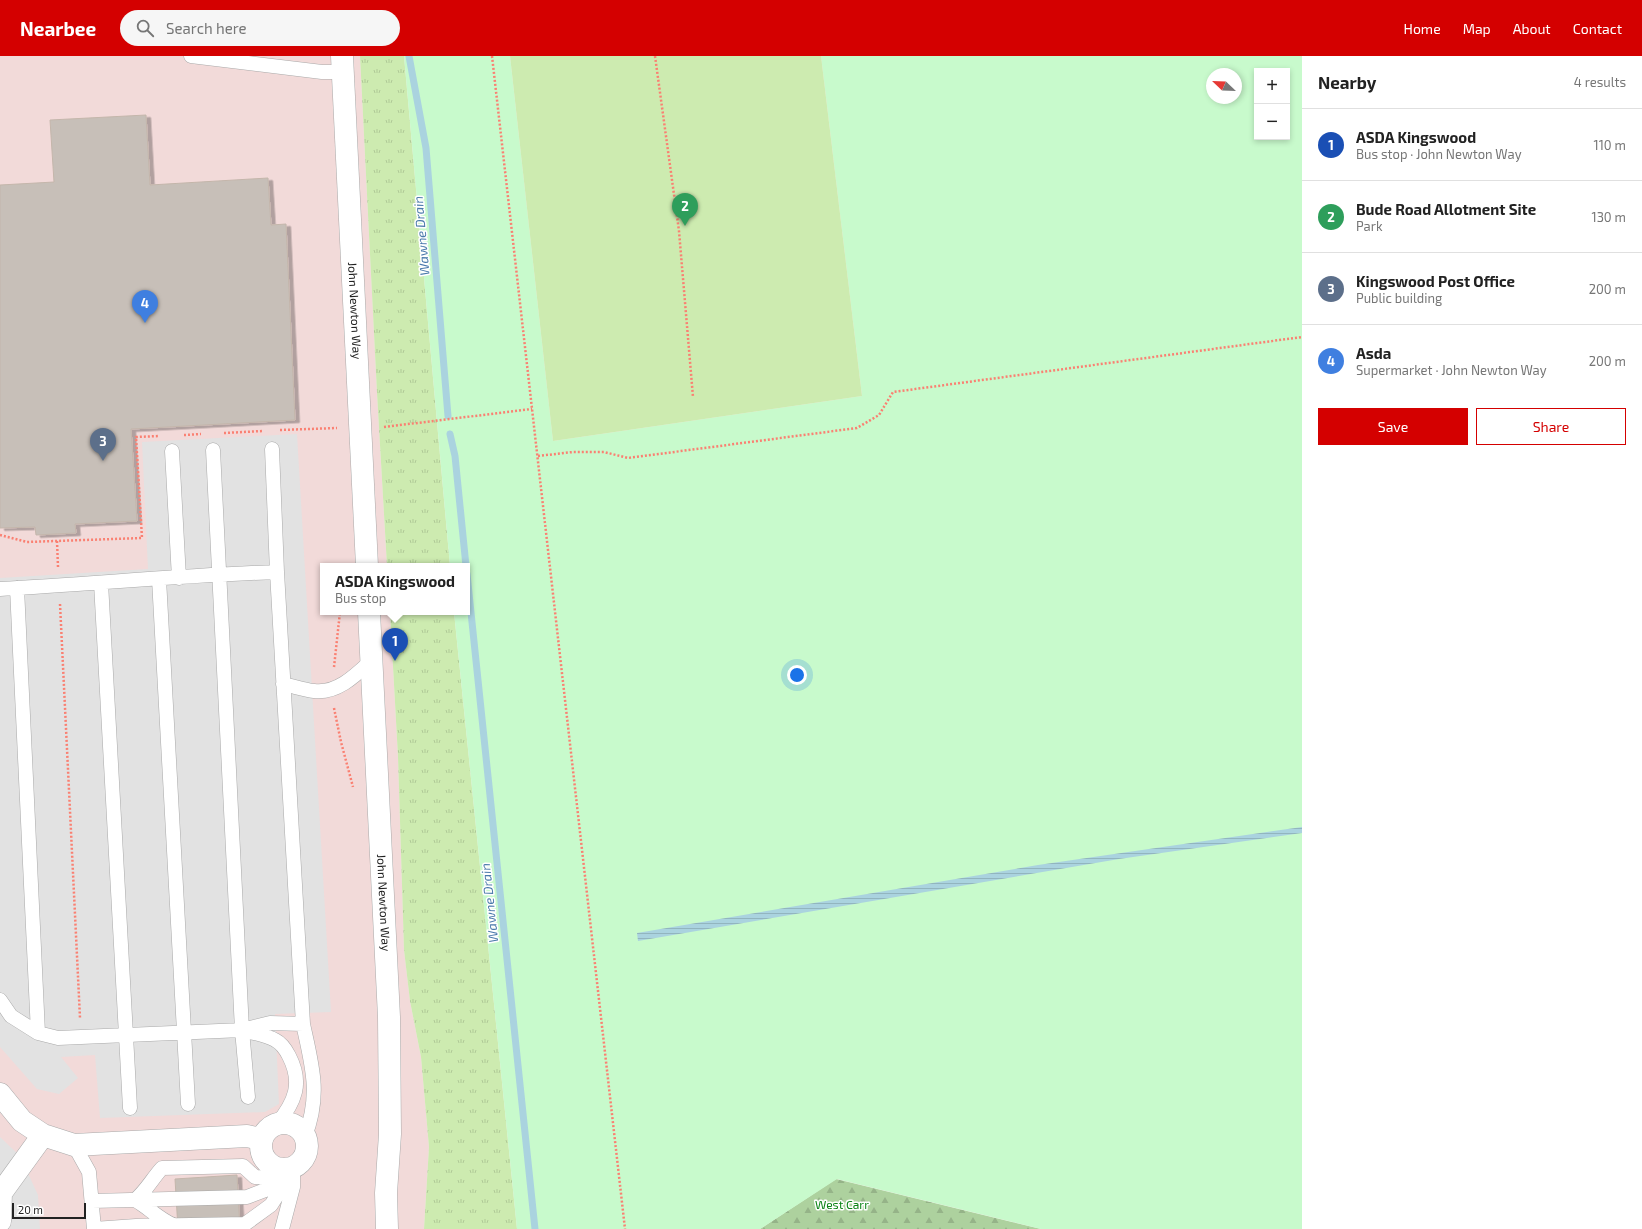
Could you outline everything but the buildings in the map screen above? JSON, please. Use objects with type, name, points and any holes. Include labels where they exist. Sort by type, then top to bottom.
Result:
[{"type":"street","name":"John Newton Way","points":[[342,64],[367,563]]},
{"type":"street","name":"John Newton Way","points":[[369,615],[389,1017],[390,1134],[386,1192],[387,1229]]},
{"type":"street","points":[[0,1094],[22,1121],[43,1135],[74,1145],[247,1136],[261,1139]]},
{"type":"street","points":[[277,1124],[289,1124],[299,1129],[305,1136],[307,1144],[306,1152],[302,1161],[294,1169],[283,1170],[276,1168],[269,1164],[261,1152],[261,1139],[267,1129],[277,1124]]},
{"type":"street","points":[[0,1221],[1,1193],[43,1135]]},
{"type":"street","name":"John Newton Way","points":[[372,1229],[386,1192]]},
{"type":"lane","points":[[191,56],[322,72],[342,64]]},
{"type":"lane","points":[[272,449],[283,684],[303,1024],[313,1071],[315,1096],[312,1120],[305,1136]]},
{"type":"lane","points":[[213,450],[242,1030],[248,1097]]},
{"type":"lane","points":[[172,452],[179,578]]},
{"type":"lane","points":[[0,589],[179,578],[219,574],[277,572]]},
{"type":"lane","points":[[159,579],[188,1104]]},
{"type":"lane","points":[[101,583],[130,1108]]},
{"type":"lane","points":[[17,588],[38,1033]]},
{"type":"lane","points":[[283,684],[315,692],[331,690],[353,679],[371,661]]},
{"type":"lane","points":[[0,1000],[12,1016],[38,1033],[58,1038],[242,1030],[270,1023],[303,1024]]},
{"type":"lane","points":[[242,1030],[276,1040],[285,1050],[294,1067],[296,1089],[289,1109],[277,1124]]},
{"type":"lane","points":[[74,1145],[89,1172],[94,1229],[136,1226],[245,1224],[271,1206],[294,1169]]},
{"type":"lane","points":[[135,1200],[148,1188],[153,1178],[162,1168],[243,1166],[255,1177],[272,1178],[294,1169]]},
{"type":"lane","points":[[92,1201],[247,1197],[276,1186],[294,1169]]},
{"type":"lane","points":[[282,1229],[293,1187],[294,1169]]},
{"type":"lane","points":[[136,1226],[147,1220],[173,1199]]},
{"type":"lane","points":[[135,1200],[162,1220],[174,1226]]},
{"type":"path","points":[[492,56],[625,1229]]},
{"type":"path","points":[[656,56],[679,231],[693,397]]},
{"type":"path","points":[[538,456],[573,452],[604,452],[628,458],[857,428],[879,415],[892,392],[1302,337]]},
{"type":"path","points":[[279,430],[336,428],[361,430],[532,410]]},
{"type":"path","points":[[220,433],[265,431]]},
{"type":"path","points":[[178,435],[205,434]]},
{"type":"path","points":[[0,535],[27,542],[142,538],[136,437],[164,436]]},
{"type":"path","points":[[57,541],[81,1037]]},
{"type":"path","points":[[340,615],[331,690],[341,742],[353,788]]},
{"type":"shaded area","points":[[0,56],[360,56],[387,563],[320,563],[320,615],[390,615],[398,757],[404,950],[410,1001],[421,1057],[429,1147],[424,1229],[0,1229]]},
{"type":"shaded area","points":[[297,434],[331,1012],[275,1014],[279,1104],[265,1112],[100,1118],[95,1055],[61,1057],[78,1078],[59,1094],[37,1089],[0,1047],[0,578],[148,569],[142,442]]},
{"type":"shaded area","points":[[0,1137],[20,1156],[38,1195],[40,1229],[0,1229]]},
{"type":"green space","points":[[360,56],[404,56],[450,563],[387,563]]},
{"type":"green space","points":[[404,56],[510,56],[553,441],[862,396],[821,56],[1302,56],[1302,1229],[1041,1229],[837,1179],[760,1229],[517,1229],[454,615],[470,615],[470,563],[450,563]]},
{"type":"green space","points":[[510,56],[821,56],[862,396],[553,441]]},
{"type":"green space","points":[[390,615],[454,615],[517,1229],[424,1229],[429,1147],[421,1057],[410,1001],[404,950],[398,757]]},
{"type":"green space","name":"West Carr","points":[[836,1179],[1041,1229],[760,1229]]},
{"type":"water","points":[[1302,827],[1302,833],[1119,859],[638,941],[637,933],[1038,865]]},
{"type":"waterway","name":"Wawne Drain","points":[[409,56],[426,148],[448,416]]},
{"type":"waterway","name":"Wawne Drain","points":[[450,434],[455,456],[466,563]]},
{"type":"waterway","name":"Wawne Drain","points":[[470,603],[535,1229]]},
{"type":"place","name":"Bude Road Allotment Site","points":[[685,226]]},
{"type":"place","name":"Asda","points":[[145,323]]},
{"type":"place","name":"Kingswood Post Office","points":[[103,461]]},
{"type":"place","name":"ASDA Kingswood","points":[[395,661]]}]
